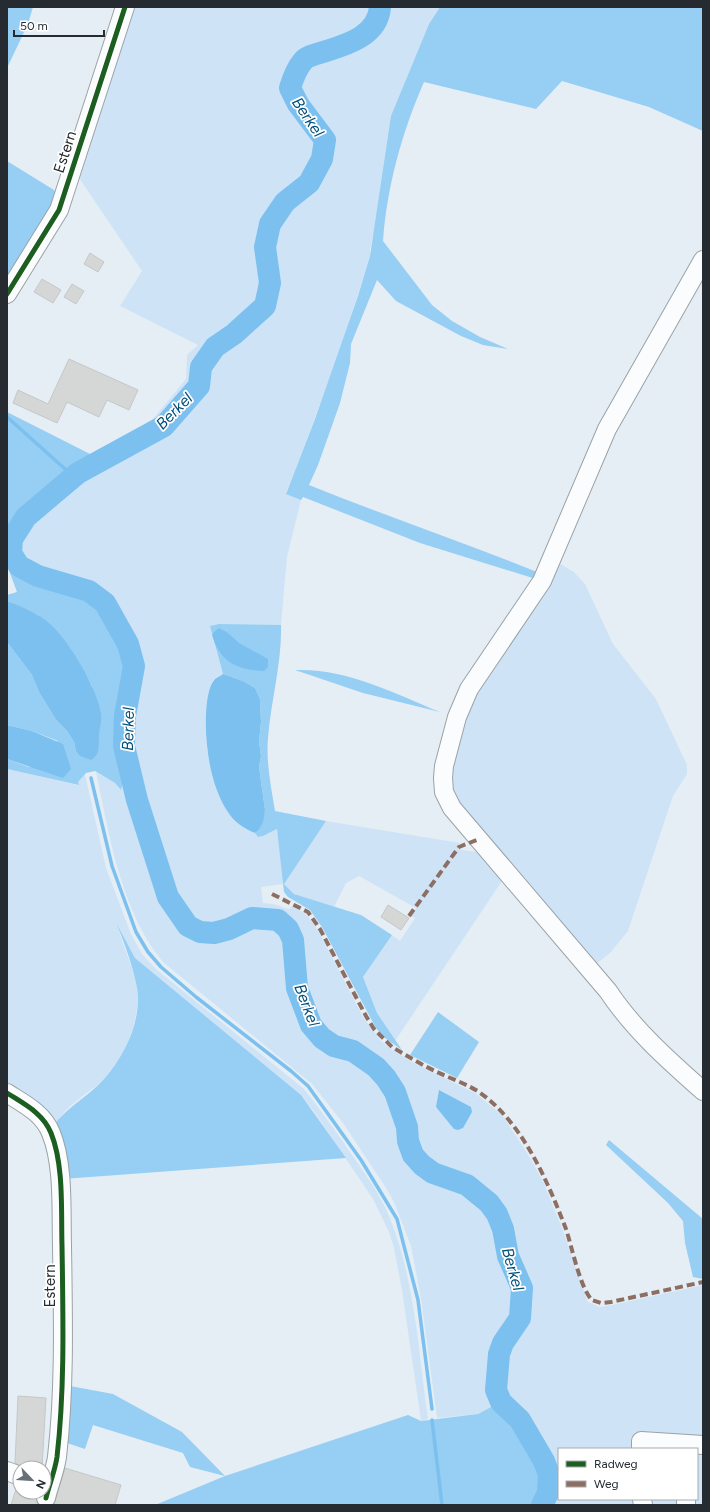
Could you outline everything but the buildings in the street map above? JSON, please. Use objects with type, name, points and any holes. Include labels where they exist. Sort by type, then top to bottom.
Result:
[{"type":"street","name":"Estern","points":[[7,294],[59,210],[125,7]]},
{"type":"street","points":[[703,260],[607,429],[542,581],[469,689],[457,718],[450,742],[443,778],[444,792],[452,808],[608,991],[622,1012],[652,1045],[703,1091]]},
{"type":"street","name":"Estern","points":[[7,1093],[40,1115],[51,1132],[56,1149],[59,1177],[62,1270],[61,1388],[57,1459],[52,1473]]},
{"type":"street","points":[[641,1448],[641,1441],[692,1446]]},
{"type":"shaded area","points":[[7,7],[33,7],[28,24],[7,68]]},
{"type":"shaded area","points":[[129,7],[372,7],[371,16],[361,29],[344,38],[317,47],[308,48],[301,52],[294,62],[283,88],[284,96],[311,128],[319,147],[318,154],[307,175],[289,193],[263,230],[259,241],[264,281],[260,302],[246,316],[207,347],[194,370],[193,383],[160,420],[153,426],[130,438],[152,420],[186,379],[187,355],[198,345],[120,306],[142,271],[75,172]]},
{"type":"shaded area","points":[[386,7],[440,7],[429,24],[407,78],[370,249],[370,256],[331,375],[286,493],[301,500],[287,557],[281,625],[219,624],[212,635],[223,674],[214,679],[209,692],[206,724],[207,750],[245,829],[255,833],[258,837],[277,829],[284,883],[326,821],[460,843],[457,847],[461,850],[487,853],[506,875],[395,1041],[377,1013],[363,977],[392,935],[400,941],[415,918],[411,916],[416,908],[359,876],[346,883],[334,907],[294,894],[284,884],[261,887],[263,903],[273,904],[289,909],[292,906],[306,914],[318,930],[363,1017],[381,1041],[414,1063],[475,1093],[502,1115],[526,1151],[543,1181],[562,1228],[588,1302],[600,1307],[703,1285],[703,1505],[549,1505],[553,1494],[554,1482],[550,1457],[532,1423],[523,1412],[506,1399],[503,1390],[503,1370],[507,1344],[516,1336],[523,1326],[529,1303],[517,1253],[497,1205],[482,1190],[437,1168],[420,1156],[416,1147],[411,1120],[405,1100],[397,1085],[387,1072],[376,1060],[358,1048],[326,1033],[317,1024],[304,977],[302,947],[299,933],[288,917],[269,910],[257,911],[213,928],[203,926],[192,919],[184,910],[172,885],[157,831],[136,775],[131,757],[130,737],[137,667],[133,645],[125,623],[118,611],[107,598],[95,590],[82,584],[43,572],[31,567],[20,559],[18,545],[21,534],[37,515],[47,505],[75,483],[145,444],[169,428],[203,389],[214,355],[218,351],[231,346],[240,339],[259,322],[270,308],[274,302],[277,289],[273,245],[275,231],[281,221],[308,190],[324,168],[330,145],[329,135],[325,127],[301,98],[295,84],[303,69],[319,61],[346,55],[377,34],[384,24]]},
{"type":"shaded area","points":[[440,7],[703,7],[703,131],[649,107],[562,81],[536,109],[424,82],[402,140],[388,200],[383,241],[432,305],[452,321],[480,337],[508,349],[483,345],[461,336],[396,301],[377,280],[351,344],[350,363],[340,403],[318,465],[309,485],[542,574],[539,580],[420,543],[303,497],[301,500],[286,494],[315,419],[358,296],[370,256],[391,116],[429,24]]},
{"type":"shaded area","points":[[7,161],[54,190],[59,199],[7,288]]},
{"type":"shaded area","points":[[7,412],[96,457],[57,481],[33,501],[13,525],[7,539]]},
{"type":"shaded area","points":[[7,556],[11,564],[26,576],[37,581],[89,597],[98,604],[108,616],[124,646],[128,665],[127,684],[119,730],[119,745],[123,768],[123,783],[121,790],[115,783],[95,771],[86,773],[78,782],[79,785],[7,769],[7,759],[29,767],[58,741],[32,731],[7,725],[7,642],[32,675],[39,692],[56,720],[67,731],[74,742],[76,751],[99,749],[92,686],[70,648],[38,615],[7,601],[7,595],[17,592],[7,565]]},
{"type":"shaded area","points":[[555,561],[574,572],[585,584],[613,644],[656,699],[687,765],[687,774],[673,796],[628,931],[610,953],[591,968],[448,794],[459,719]]},
{"type":"shaded area","points":[[7,601],[35,613],[58,631],[74,653],[89,679],[99,704],[101,716],[98,751],[91,760],[80,756],[76,751],[74,742],[67,731],[56,720],[39,692],[32,675],[7,642]]},
{"type":"shaded area","points":[[219,624],[281,625],[280,653],[268,738],[269,775],[275,811],[326,821],[284,884],[294,894],[361,915],[392,935],[363,977],[377,1013],[402,1050],[385,1038],[376,1028],[322,927],[310,910],[288,897],[284,892],[277,829],[258,837],[255,833],[258,831],[265,810],[259,767],[261,756],[259,741],[261,722],[260,699],[255,688],[243,681],[223,674],[210,626]]},
{"type":"shaded area","points":[[219,628],[228,633],[239,643],[268,659],[268,667],[264,671],[254,670],[246,669],[231,663],[225,658],[215,644],[212,635]]},
{"type":"shaded area","points":[[295,670],[314,670],[351,677],[440,712],[363,693]]},
{"type":"shaded area","points":[[223,674],[243,681],[255,688],[260,699],[261,722],[259,741],[261,756],[259,767],[265,810],[263,822],[258,831],[255,833],[241,826],[230,815],[223,804],[212,776],[206,730],[207,699],[213,681]]},
{"type":"shaded area","points":[[7,725],[32,731],[63,744],[71,769],[63,778],[7,759]]},
{"type":"shaded area","points":[[7,769],[78,785],[78,782],[85,774],[106,868],[131,934],[142,954],[156,969],[304,1089],[370,1181],[386,1209],[396,1234],[403,1259],[414,1312],[428,1419],[421,1421],[402,1290],[394,1248],[389,1232],[373,1199],[315,1113],[301,1095],[135,958],[119,927],[136,983],[138,995],[135,1022],[131,1035],[125,1049],[111,1072],[75,1102],[63,1114],[54,1128],[7,1090]]},
{"type":"shaded area","points":[[96,772],[115,783],[121,790],[125,781],[142,844],[161,894],[172,914],[185,929],[200,936],[211,937],[228,934],[260,924],[270,924],[280,933],[285,939],[289,952],[296,999],[304,1022],[314,1037],[322,1044],[366,1064],[383,1083],[394,1102],[397,1113],[401,1148],[408,1163],[420,1172],[462,1189],[480,1201],[488,1209],[498,1230],[505,1268],[513,1285],[515,1295],[513,1312],[500,1339],[490,1376],[489,1394],[490,1401],[493,1406],[478,1414],[437,1418],[421,1299],[411,1246],[394,1202],[343,1123],[312,1084],[163,962],[149,942],[137,920],[119,872],[106,821]]},
{"type":"shaded area","points":[[117,924],[135,958],[301,1095],[346,1158],[63,1179],[54,1128],[57,1121],[94,1089],[113,1068],[126,1046],[135,1021],[138,996],[136,983]]},
{"type":"shaded area","points":[[438,1012],[479,1042],[457,1078],[410,1055]]},
{"type":"shaded area","points":[[439,1090],[471,1107],[472,1112],[463,1128],[458,1130],[454,1129],[436,1107]]},
{"type":"shaded area","points":[[609,1140],[703,1219],[703,1279],[693,1277],[685,1243],[683,1221],[668,1203],[606,1145]]},
{"type":"shaded area","points":[[70,1386],[113,1394],[182,1432],[225,1476],[190,1467],[183,1453],[93,1425],[85,1449],[67,1443]]},
{"type":"shaded area","points":[[493,1406],[514,1423],[536,1463],[540,1467],[543,1484],[540,1495],[534,1505],[155,1505],[225,1476],[408,1415],[421,1421],[478,1414]]},
{"type":"waterway","name":"Berkel","points":[[380,7],[378,17],[367,32],[351,42],[312,55],[305,59],[294,77],[290,88],[298,104],[325,140],[322,159],[309,183],[285,202],[270,224],[265,247],[270,283],[265,306],[234,334],[215,347],[201,367],[199,386],[164,426],[78,473],[26,517],[12,539],[11,553],[19,566],[38,576],[89,591],[105,603],[128,644],[134,666],[125,716],[124,746],[137,800],[168,897],[188,926],[200,932],[214,933],[229,929],[252,918],[278,920],[288,929],[293,940],[297,988],[311,1025],[322,1038],[334,1046],[353,1051],[376,1067],[386,1078],[395,1092],[407,1127],[408,1141],[413,1155],[422,1165],[433,1173],[467,1185],[489,1203],[497,1214],[503,1229],[508,1256],[522,1288],[520,1318],[503,1343],[499,1354],[496,1390],[501,1402],[520,1420],[544,1461],[549,1474],[548,1493],[542,1505]]},
{"type":"waterway","points":[[7,417],[74,477]]},
{"type":"waterway","points":[[91,778],[112,866],[136,932],[148,952],[161,967],[196,997],[308,1086],[361,1160],[397,1219],[418,1300],[432,1409]]},
{"type":"waterway","points":[[432,1420],[442,1505]]},
{"type":"marked path","points":[[409,916],[459,847],[479,839]]},
{"type":"marked path","points":[[272,894],[308,912],[320,929],[374,1029],[392,1047],[429,1068],[479,1092],[495,1105],[521,1136],[551,1191],[566,1229],[580,1277],[592,1300],[601,1303],[611,1302],[703,1282]]},
{"type":"cycle path","points":[[7,294],[59,210],[125,7]]},
{"type":"cycle path","points":[[7,1093],[38,1114],[48,1126],[55,1146],[60,1173],[62,1203],[62,1378],[60,1431],[57,1457],[52,1477]]}]
